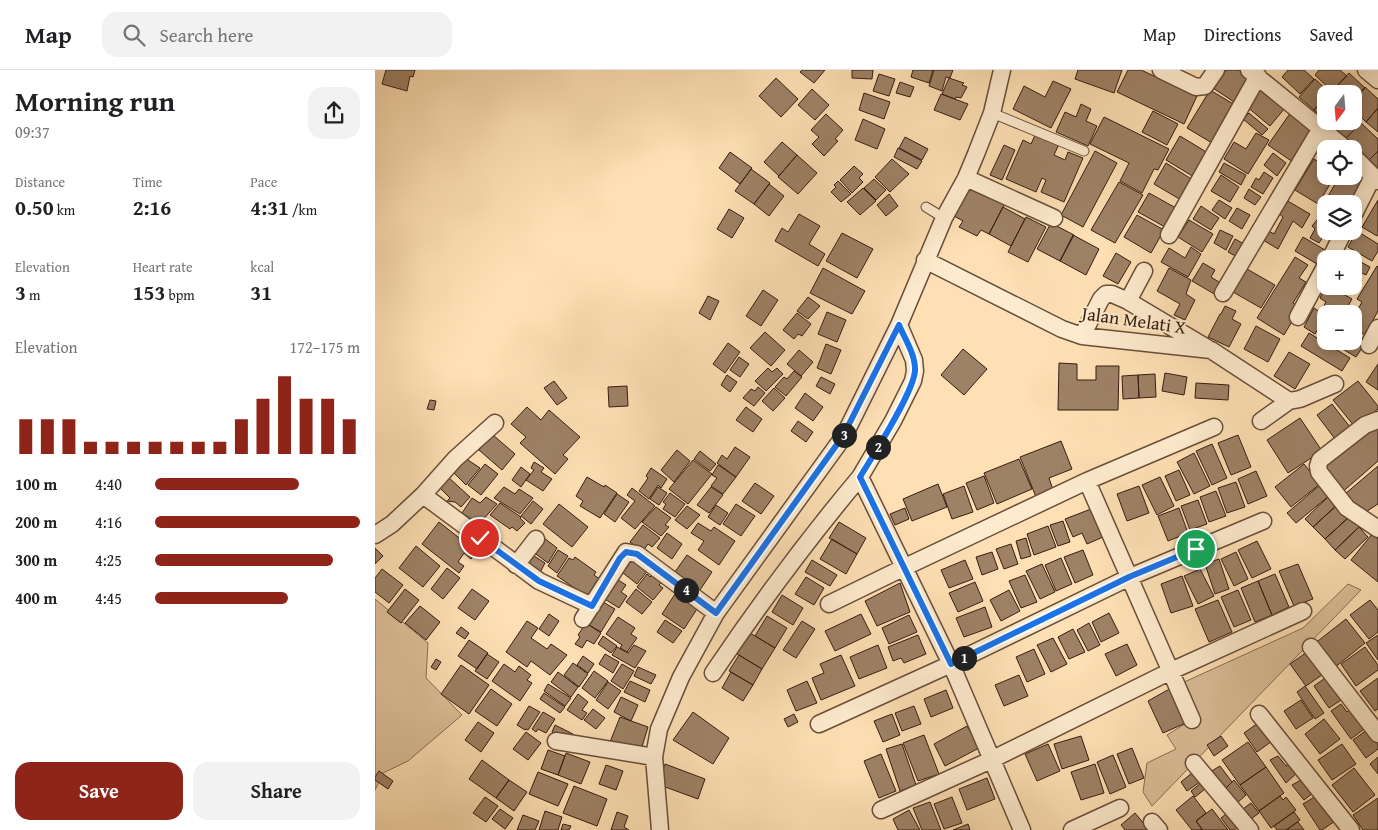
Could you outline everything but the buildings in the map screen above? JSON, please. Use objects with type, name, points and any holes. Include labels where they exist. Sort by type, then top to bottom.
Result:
[{"type":"street","points":[[660,830],[654,757],[659,729],[670,700],[716,613],[843,436],[899,325],[944,218],[966,178],[992,113],[1002,70]]},
{"type":"street","points":[[1161,70],[1196,87],[1205,86],[1216,70]]},
{"type":"street","points":[[1366,70],[1378,80]]},
{"type":"street","points":[[1169,235],[1253,73],[1317,125]]},
{"type":"street","points":[[1223,294],[1320,130]]},
{"type":"street","points":[[1323,130],[1335,140]]},
{"type":"street","points":[[1362,164],[1376,178],[1362,201]]},
{"type":"street","points":[[966,178],[1054,218]]},
{"type":"street","name":"Jalan Melati X","points":[[925,260],[1062,329],[1082,336],[1211,350],[1289,401]]},
{"type":"street","points":[[1128,300],[1144,271]]},
{"type":"street","points":[[1298,317],[1317,282]]},
{"type":"street","points":[[1082,336],[1101,299],[1106,294],[1112,294],[1128,300],[1211,350]]},
{"type":"street","points":[[713,674],[760,605],[818,526],[860,477],[893,421],[914,376],[914,360],[899,325]]},
{"type":"street","points":[[1369,345],[1378,328]]},
{"type":"street","points":[[1261,421],[1289,401],[1300,399],[1335,384]]},
{"type":"street","points":[[1378,420],[1365,425],[1321,460],[1318,466],[1319,472],[1347,508],[1378,529]]},
{"type":"street","points":[[375,535],[392,524],[455,459],[495,423]]},
{"type":"street","points":[[829,604],[1087,481],[1214,427]]},
{"type":"street","points":[[860,477],[951,664],[1022,830]]},
{"type":"street","points":[[1087,481],[1192,720]]},
{"type":"street","points":[[423,494],[516,565],[587,613],[620,558],[626,552],[631,552],[637,554],[716,613]]},
{"type":"street","points":[[819,724],[951,664],[1129,577],[1263,521]]},
{"type":"street","points":[[516,565],[536,539]]},
{"type":"street","points":[[881,810],[991,760],[1171,671],[1303,611]]},
{"type":"street","points":[[1311,647],[1378,734]]},
{"type":"street","points":[[1259,714],[1351,830]]},
{"type":"street","points":[[556,740],[654,757]]},
{"type":"street","points":[[1193,763],[1250,830]]},
{"type":"street","points":[[1072,830],[1119,808]]},
{"type":"lane","points":[[992,113],[1084,151]]},
{"type":"lane","points":[[926,206],[944,218]]},
{"type":"shaded area","points":[[1348,584],[1361,590],[1152,806],[1143,792],[1147,763],[1176,749],[1167,735],[1196,717],[1182,683],[1303,628]]},
{"type":"shaded area","points":[[375,599],[428,643],[426,678],[462,715],[408,761],[383,773],[375,790]]},
{"type":"route","points":[[480,538],[539,581],[592,606],[620,558],[626,552],[631,552],[637,554],[716,613],[843,436],[899,325],[914,360],[915,371],[913,381],[893,421],[860,477],[951,664],[1129,577],[1196,549]]}]
